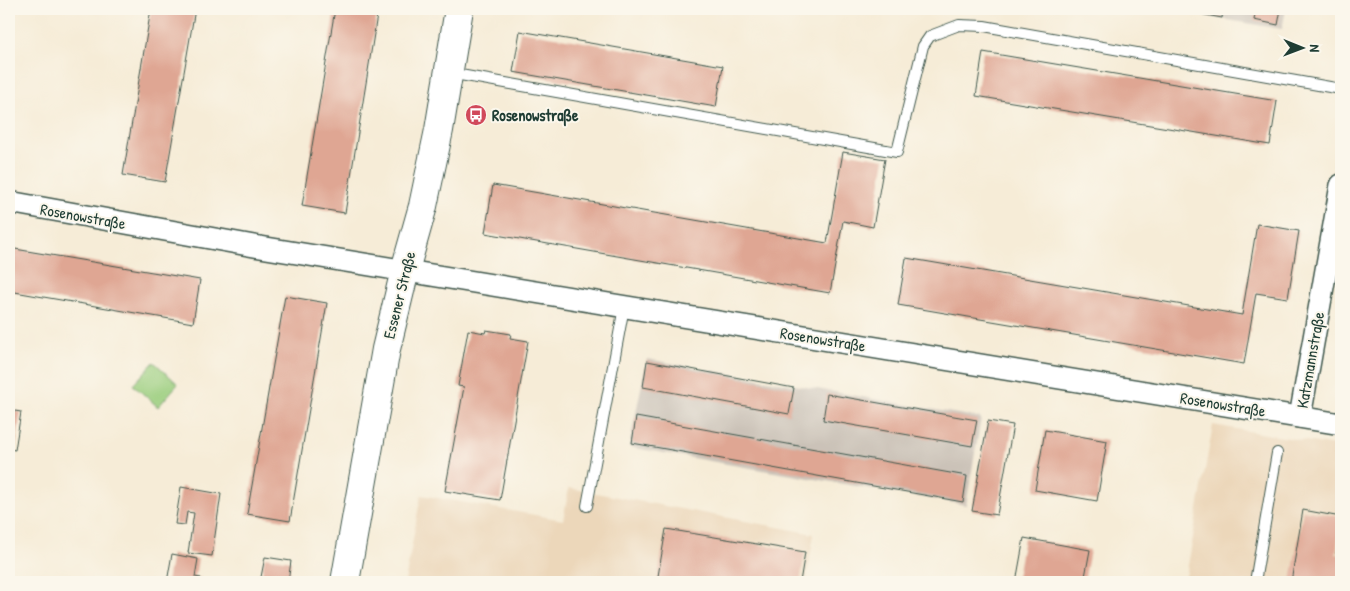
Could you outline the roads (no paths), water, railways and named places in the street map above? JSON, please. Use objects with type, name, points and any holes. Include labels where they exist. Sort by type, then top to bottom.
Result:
[{"type":"main road","name":"Essener Straße","points":[[345,582],[386,349],[423,206],[439,130],[459,9]]},
{"type":"street","name":"Katzmannstraße","points":[[1300,417],[1341,185]]},
{"type":"street","name":"Rosenowstraße","points":[[9,202],[254,246],[1341,424]]},
{"type":"lane","points":[[448,72],[897,152],[923,46],[930,36],[959,25],[984,26],[1341,89]]},
{"type":"lane","points":[[587,506],[624,307]]},
{"type":"lane","points":[[1255,582],[1277,453]]},
{"type":"place","name":"Rosenowstraße","points":[[476,115]]}]
